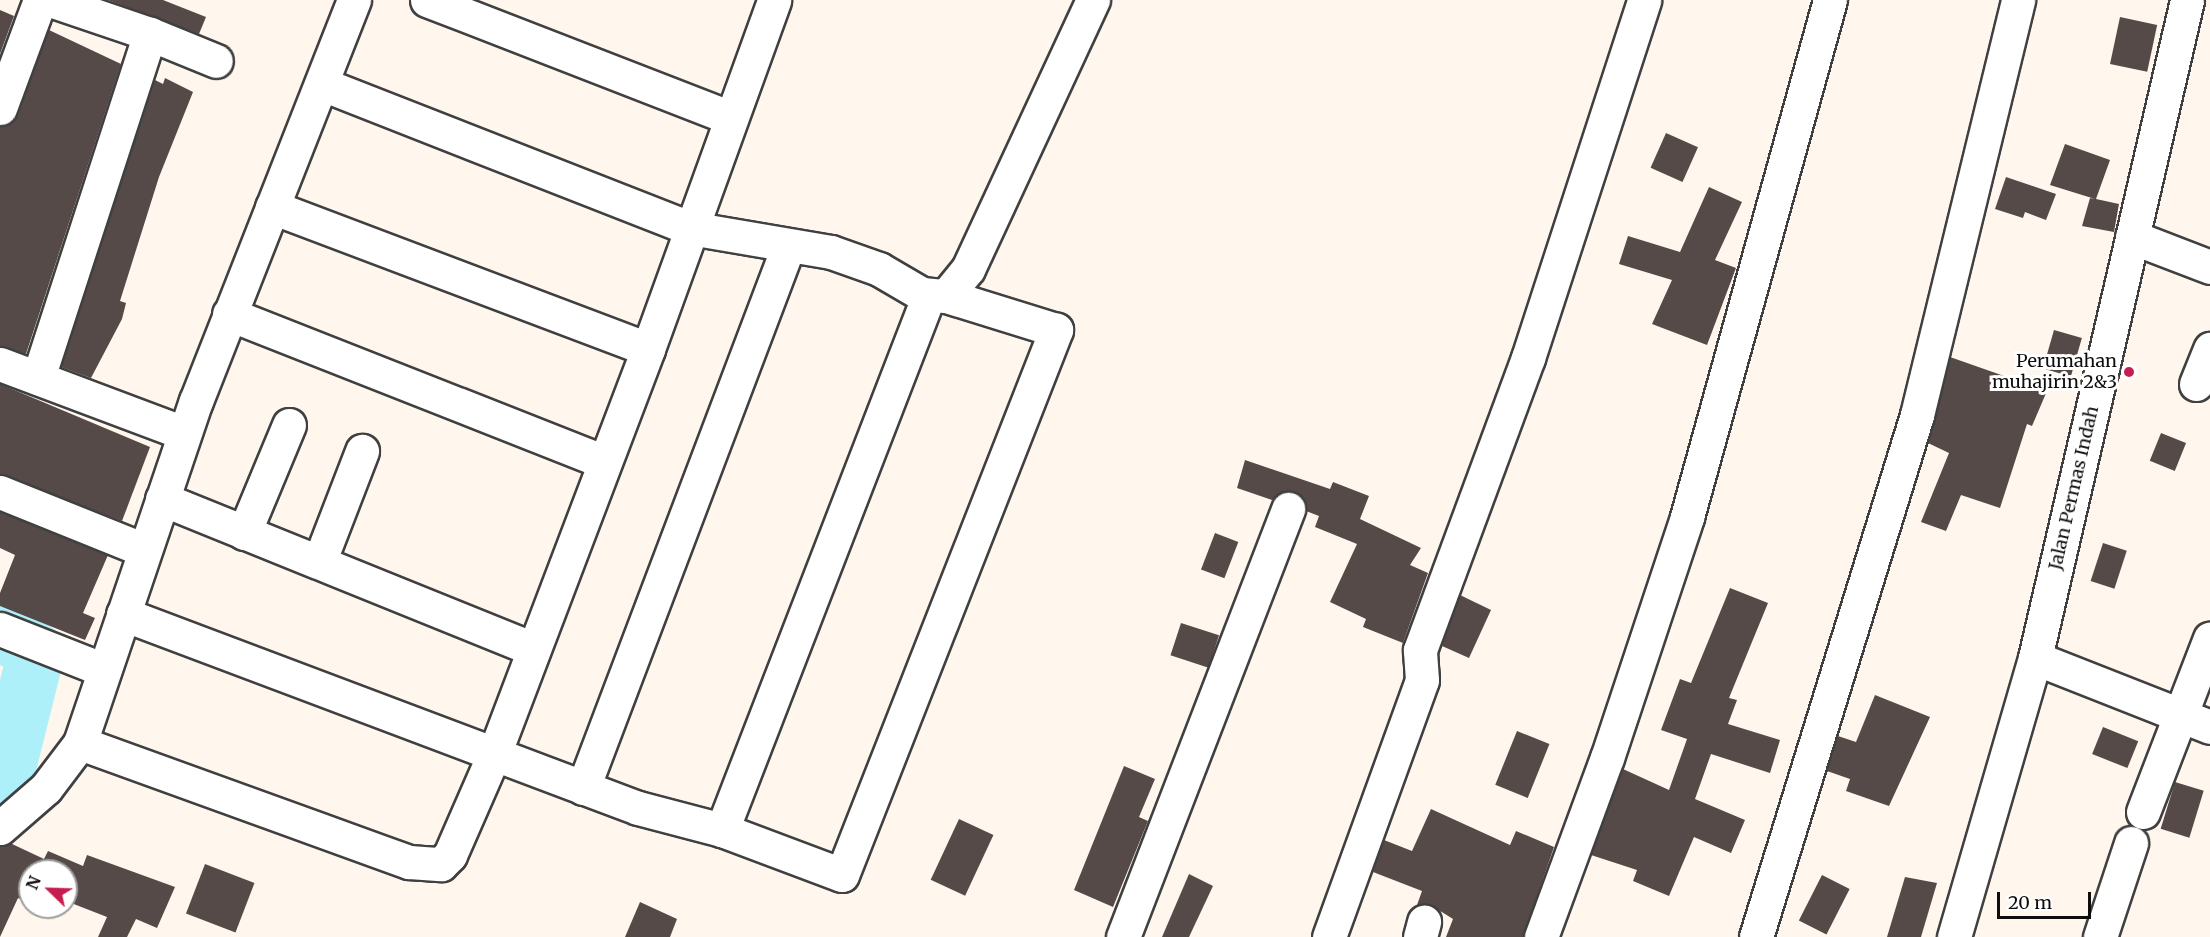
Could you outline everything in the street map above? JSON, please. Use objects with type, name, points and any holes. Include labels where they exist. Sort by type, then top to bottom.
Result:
[{"type":"street","points":[[0,108],[30,14],[40,0]]},
{"type":"street","points":[[50,0],[150,34],[216,61]]},
{"type":"street","points":[[0,828],[46,788],[80,742],[142,549],[184,433],[354,0]]},
{"type":"street","points":[[427,0],[731,118]]},
{"type":"street","points":[[722,831],[937,296],[968,269],[1093,0]]},
{"type":"street","points":[[1329,937],[1422,680],[1420,650],[1528,358],[1644,0]]},
{"type":"street","points":[[1541,937],[1604,768],[1687,517],[1830,0]]},
{"type":"street","points":[[1756,937],[1917,415],[2018,0]]},
{"type":"street","name":"Jalan Permas Indah","points":[[1954,937],[2035,658],[2187,0]]},
{"type":"street","points":[[80,742],[424,865],[441,864],[459,844],[603,461],[648,349],[731,118],[765,3]]},
{"type":"street","points":[[38,378],[150,34]]},
{"type":"street","points":[[123,614],[495,752],[584,788],[722,831],[842,875],[1056,330],[937,296],[855,259],[690,228],[322,84]]},
{"type":"street","points":[[272,207],[648,349]]},
{"type":"street","points":[[2132,237],[2210,267]]},
{"type":"street","points":[[584,788],[788,247]]},
{"type":"street","points":[[229,314],[603,461]]},
{"type":"street","points":[[2196,384],[2210,349]]},
{"type":"street","points":[[0,364],[184,433]]},
{"type":"street","points":[[244,533],[290,425]]},
{"type":"street","points":[[320,560],[362,451]]},
{"type":"street","points":[[0,492],[142,549]]},
{"type":"street","points":[[162,499],[244,533],[320,560],[533,649]]},
{"type":"street","points":[[1123,937],[1288,508]]},
{"type":"street","points":[[0,629],[104,670]]},
{"type":"street","points":[[2143,812],[2177,715],[2210,638]]},
{"type":"street","points":[[2035,658],[2210,727]]},
{"type":"street","points":[[2100,937],[2131,843]]},
{"type":"building","points":[[108,0],[163,0],[206,17],[199,34]]},
{"type":"building","points":[[0,10],[14,16],[0,54]]},
{"type":"building","points":[[2120,17],[2157,25],[2147,72],[2110,64]]},
{"type":"building","points":[[49,30],[121,64],[26,354],[0,346],[0,126],[18,115]]},
{"type":"building","points":[[165,78],[193,92],[159,177],[120,301],[126,303],[122,319],[91,378],[61,367],[155,80],[163,84]]},
{"type":"building","points":[[1666,133],[1698,147],[1683,182],[1651,168]]},
{"type":"building","points":[[2065,144],[2110,160],[2096,199],[2119,204],[2114,232],[2082,226],[2090,198],[2095,199],[2050,185]]},
{"type":"building","points":[[2006,177],[2056,194],[2046,220],[2025,212],[2023,218],[1995,209]]},
{"type":"building","points":[[1709,187],[1742,202],[1715,260],[1736,268],[1707,345],[1652,324],[1672,280],[1619,264],[1628,236],[1680,252]]},
{"type":"building","points":[[2054,330],[2082,338],[2071,376],[2043,368]]},
{"type":"building","points":[[1950,357],[2047,391],[2032,426],[2027,424],[2000,508],[1961,495],[1946,531],[1921,522],[1949,453],[1928,443]]},
{"type":"building","points":[[0,384],[150,447],[122,521],[0,474]]},
{"type":"building","points":[[2161,433],[2186,443],[2175,471],[2150,461]]},
{"type":"building","points":[[1245,460],[1330,489],[1333,482],[1369,496],[1360,519],[1421,548],[1410,565],[1428,573],[1403,643],[1363,627],[1366,619],[1330,602],[1357,544],[1315,527],[1319,516],[1306,511],[1303,498],[1295,492],[1285,491],[1272,500],[1237,488]]},
{"type":"building","points":[[0,512],[108,555],[83,613],[95,618],[85,640],[0,606],[0,593],[15,555],[0,548]]},
{"type":"building","points":[[1215,533],[1238,542],[1224,578],[1201,569]]},
{"type":"building","points":[[2103,543],[2127,551],[2114,589],[2091,581]]},
{"type":"building","points":[[1730,588],[1768,603],[1729,698],[1737,700],[1728,724],[1780,740],[1770,773],[1711,754],[1695,799],[1745,820],[1731,853],[1694,837],[1669,896],[1633,881],[1637,870],[1591,855],[1623,769],[1669,790],[1687,739],[1661,730],[1680,679],[1691,683]]},
{"type":"building","points":[[1460,595],[1491,610],[1469,658],[1442,646]]},
{"type":"building","points":[[1181,623],[1219,635],[1209,668],[1170,655]]},
{"type":"building","points":[[1875,695],[1930,717],[1889,806],[1846,791],[1850,779],[1827,771],[1838,736],[1856,742]]},
{"type":"building","points":[[2103,727],[2138,741],[2127,768],[2092,754]]},
{"type":"building","points":[[1517,731],[1549,744],[1528,798],[1495,785]]},
{"type":"building","points":[[1124,766],[1155,779],[1139,817],[1148,821],[1113,907],[1074,890]]},
{"type":"building","points":[[2175,782],[2204,791],[2189,838],[2161,829]]},
{"type":"building","points":[[1431,809],[1510,845],[1516,831],[1554,847],[1523,937],[1446,937],[1453,919],[1429,904],[1417,905],[1422,891],[1373,872],[1384,840],[1412,851]]},
{"type":"building","points":[[959,819],[993,835],[965,896],[931,880]]},
{"type":"building","points":[[10,843],[44,859],[18,859],[18,898],[0,937],[0,846]]},
{"type":"building","points":[[48,851],[67,859],[44,859]]},
{"type":"building","points":[[87,855],[175,887],[157,928],[136,919],[127,937],[98,937],[107,917],[78,906],[78,864],[83,866]]},
{"type":"building","points":[[205,864],[254,883],[235,932],[186,913]]},
{"type":"building","points":[[1189,874],[1213,886],[1189,937],[1162,937]]},
{"type":"building","points":[[1822,875],[1850,889],[1826,935],[1799,920]]},
{"type":"building","points":[[1905,877],[1937,883],[1921,937],[1887,937]]},
{"type":"building","points":[[640,902],[677,919],[670,937],[625,937]]},
{"type":"waterway","points":[[0,633],[36,651],[7,767],[0,774]]},
{"type":"place","name":"Perumahan muhajirin 2&3","points":[[2129,372]]}]
